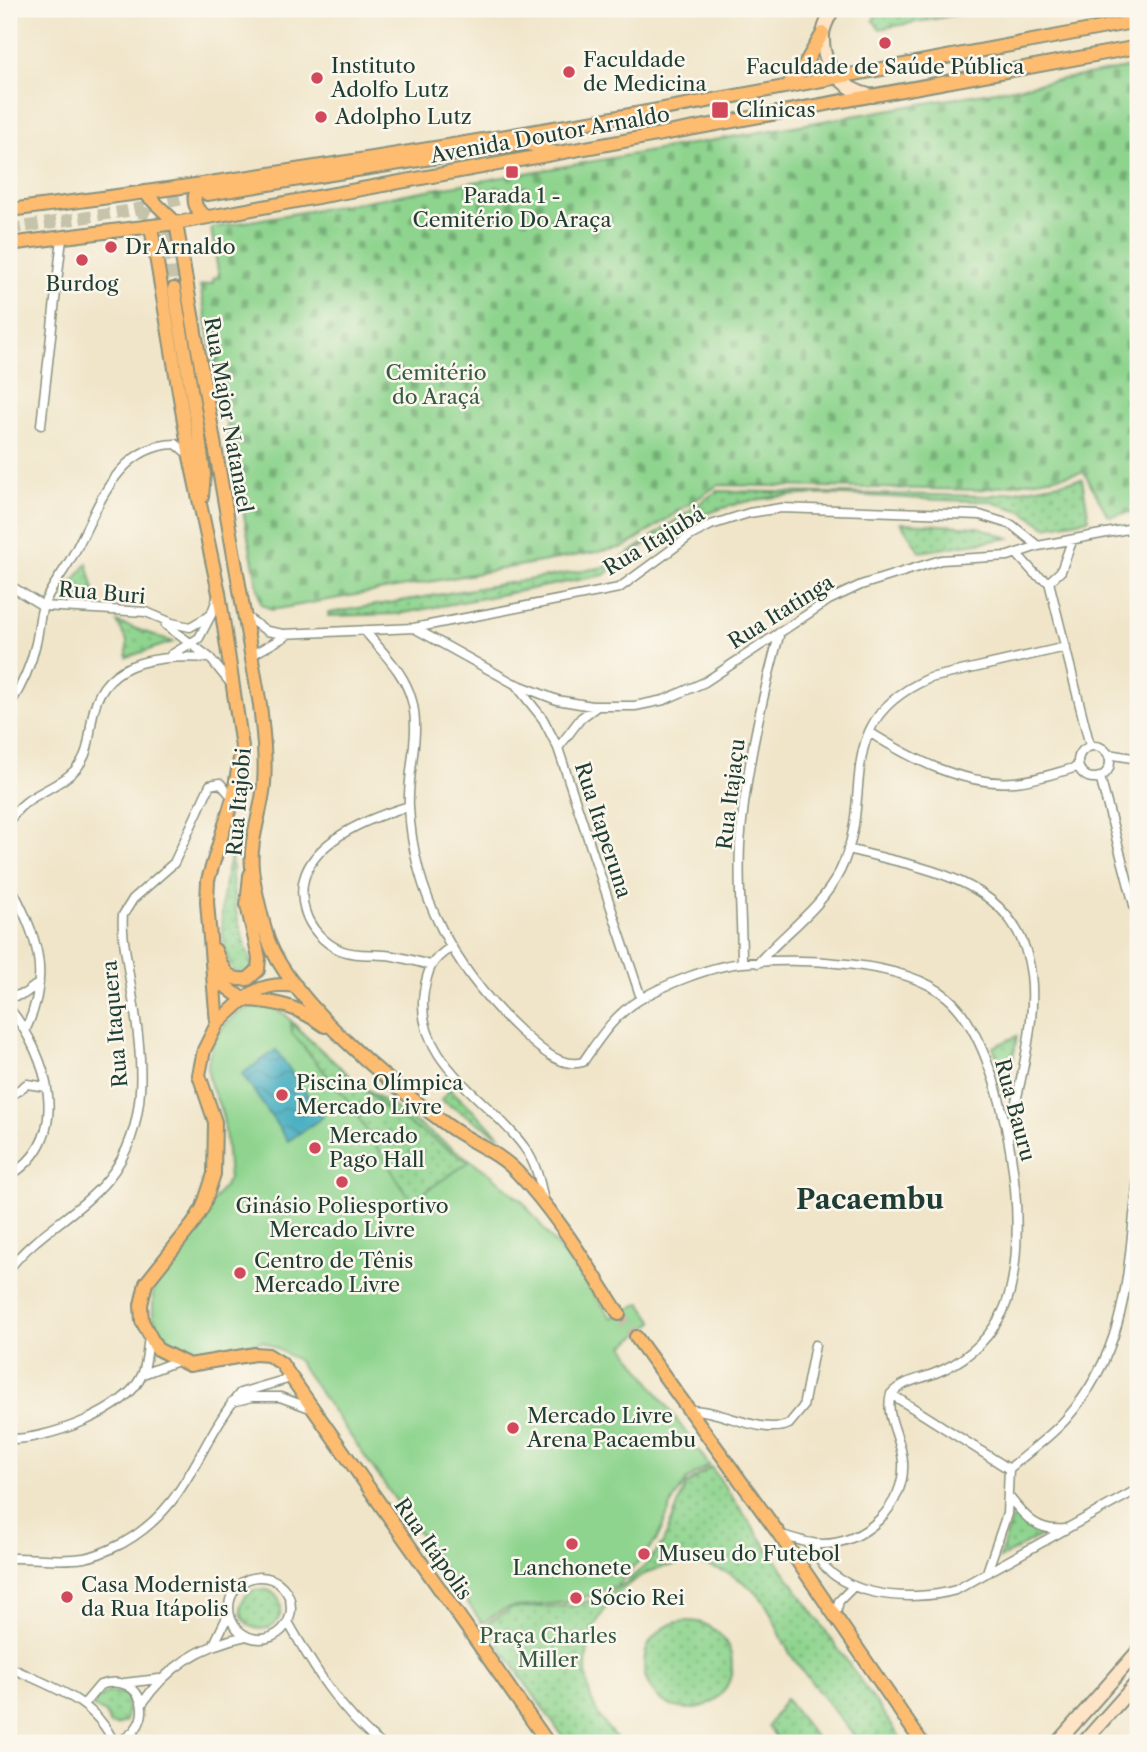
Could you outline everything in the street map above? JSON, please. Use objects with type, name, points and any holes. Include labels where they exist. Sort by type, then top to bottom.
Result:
[{"type":"main road","points":[[789,84],[802,69],[833,9]]},
{"type":"main road","name":"Avenida Doutor Arnaldo","points":[[9,210],[145,193],[205,189],[674,107],[1138,21]]},
{"type":"main road","points":[[822,33],[825,55],[837,76],[855,90],[872,96]]},
{"type":"main road","name":"Avenida Doutor Arnaldo","points":[[9,244],[176,223],[1138,47]]},
{"type":"main road","points":[[208,217],[196,209],[194,202],[194,194],[205,189],[526,143],[556,153]]},
{"type":"main road","points":[[145,193],[176,223]]},
{"type":"main road","name":"Rua Major Natanael","points":[[176,223],[250,656]]},
{"type":"main road","name":"Rua Major Natanael","points":[[151,227],[190,457],[219,593],[226,641]]},
{"type":"main road","points":[[159,279],[164,269],[173,266],[184,276]]},
{"type":"main road","points":[[174,289],[204,474],[200,506]]},
{"type":"main road","name":"Rua Itajobi","points":[[217,1024],[208,930],[208,880],[233,798],[242,747],[226,641]]},
{"type":"main road","name":"Rua Itajobi","points":[[250,656],[265,743],[264,786],[252,866],[265,933],[274,955],[296,986],[342,1038]]},
{"type":"main road","points":[[208,930],[226,974],[243,980],[254,975],[260,964],[247,905],[252,866]]},
{"type":"main road","points":[[213,970],[225,986],[244,1000],[271,1000],[294,1007],[342,1038],[421,1106],[516,1170],[544,1204],[619,1314]]},
{"type":"main road","points":[[177,1361],[157,1349],[149,1337],[142,1321],[141,1305],[146,1283],[193,1224],[203,1207],[214,1174],[215,1122],[199,1074],[204,1050],[217,1024],[244,1000],[270,984],[296,986]]},
{"type":"main road","points":[[636,1337],[789,1548],[922,1743]]},
{"type":"main road","name":"Rua Itápolis","points":[[177,1361],[189,1365],[242,1354],[268,1355],[281,1363],[548,1743]]},
{"type":"main road","points":[[1057,1743],[1138,1651]]},
{"type":"main road","points":[[1083,1743],[1138,1681]]},
{"type":"street","points":[[41,425],[62,238]]},
{"type":"street","points":[[9,706],[32,660],[43,606],[76,552],[93,510],[124,467],[146,452],[168,444],[176,444],[190,457]]},
{"type":"street","name":"Rua Itajubá","points":[[292,634],[414,628],[619,588],[690,536],[710,525],[749,513],[781,508],[980,515],[1012,525],[1028,535],[1038,546]]},
{"type":"street","name":"Rua Itatinga","points":[[414,628],[513,683],[557,700],[596,706],[635,706],[686,692],[829,600],[861,585],[941,561],[1017,554],[1038,546],[1138,527]]},
{"type":"street","points":[[1049,582],[1061,571],[1072,541]]},
{"type":"street","points":[[1017,554],[1035,574],[1049,582],[1090,746]]},
{"type":"street","name":"Rua Buri","points":[[9,585],[43,606],[146,612],[190,627],[211,615]]},
{"type":"street","points":[[9,822],[24,800],[66,778],[77,768],[85,755],[93,711],[105,683],[129,667],[168,657],[193,643],[203,633],[219,593]]},
{"type":"street","points":[[146,612],[193,643],[210,658],[234,688]]},
{"type":"street","points":[[245,616],[267,631],[292,634]]},
{"type":"street","points":[[365,631],[400,673],[412,700],[415,716],[409,806],[424,886],[450,947],[429,965],[423,1000],[435,1049],[453,1075],[495,1113],[524,1147],[539,1176],[544,1204]]},
{"type":"street","name":"Rua Itajaçu","points":[[742,963],[740,844],[754,739],[780,632]]},
{"type":"street","points":[[250,656],[270,642],[292,634]]},
{"type":"street","points":[[758,963],[814,908],[840,870],[856,819],[858,763],[869,732],[886,706],[915,685],[930,678],[1066,647]]},
{"type":"street","points":[[168,657],[210,658]]},
{"type":"street","name":"Rua Itaperuna","points":[[513,683],[543,719],[558,748],[641,998]]},
{"type":"street","points":[[558,748],[581,718],[596,706]]},
{"type":"street","points":[[869,732],[921,761],[970,778],[1015,782],[1078,767]]},
{"type":"street","points":[[1090,746],[1104,749],[1108,754],[1110,766],[1100,777]]},
{"type":"street","points":[[1090,746],[1079,755],[1078,767],[1085,776],[1100,777]]},
{"type":"street","points":[[1108,754],[1138,759]]},
{"type":"street","points":[[1100,777],[1138,920]]},
{"type":"street","name":"Rua Itaquera","points":[[9,1269],[32,1243],[107,1180],[132,1139],[137,1122],[141,1078],[123,915],[132,900],[174,863],[210,785],[220,783],[233,798]]},
{"type":"street","points":[[409,806],[360,822],[327,845],[307,868],[302,899],[307,917],[318,933],[342,951],[393,956],[429,965]]},
{"type":"street","points":[[848,849],[964,883],[992,901],[1022,939],[1032,969],[1034,1004],[1009,1136]]},
{"type":"street","points":[[9,883],[33,930],[40,966],[35,1006],[25,1031]]},
{"type":"street","name":"Rua Bauru","points":[[450,947],[477,987],[522,1033],[564,1063],[583,1062],[613,1021],[641,998],[717,969],[742,963],[862,966],[903,974],[933,986],[959,1009],[970,1025],[994,1082],[1009,1136],[1014,1173],[1016,1227],[1009,1295],[1002,1315],[990,1333],[963,1359],[951,1367],[904,1383],[891,1394]]},
{"type":"street","points":[[9,997],[24,995],[39,982]]},
{"type":"street","points":[[9,1007],[36,1051],[50,1113],[44,1140],[23,1167],[9,1176]]},
{"type":"street","points":[[9,1097],[27,1084],[46,1087]]},
{"type":"street","points":[[1009,1469],[1064,1421],[1103,1367],[1119,1327],[1138,1178]]},
{"type":"street","points":[[143,1374],[149,1337]]},
{"type":"street","points":[[689,1410],[709,1410],[767,1428],[789,1424],[799,1416],[805,1403],[815,1345]]},
{"type":"street","points":[[9,1439],[36,1438],[76,1426],[115,1402],[143,1374],[177,1361]]},
{"type":"street","points":[[11,1556],[62,1561],[86,1558],[107,1551],[137,1535],[157,1520],[189,1480],[232,1402],[249,1388],[279,1384],[291,1378]]},
{"type":"street","points":[[789,1548],[813,1543],[837,1543],[865,1531],[876,1524],[894,1500],[904,1465],[901,1446],[889,1410],[891,1394],[1009,1469]]},
{"type":"street","points":[[232,1402],[252,1397],[280,1397],[313,1409]]},
{"type":"street","points":[[987,1572],[1003,1531],[1010,1498],[1009,1469]]},
{"type":"street","points":[[813,1543],[816,1558],[825,1569],[854,1586],[908,1596],[929,1596],[956,1590],[1138,1489]]},
{"type":"street","points":[[1010,1498],[1032,1523],[1045,1528],[1068,1529]]},
{"type":"street","points":[[779,1534],[813,1543]]},
{"type":"street","points":[[9,1667],[85,1704],[104,1722],[114,1743],[130,1736],[137,1729],[141,1721],[142,1704],[159,1679],[215,1642],[246,1636],[265,1639],[282,1630],[291,1614],[290,1597],[278,1582],[269,1578],[248,1579],[233,1593],[229,1613],[215,1642]]},
{"type":"street","points":[[835,1618],[842,1595],[854,1586]]},
{"type":"street","points":[[229,1613],[238,1630],[246,1636]]},
{"type":"street","points":[[288,1622],[348,1713],[380,1743]]},
{"type":"street","points":[[85,1704],[100,1685],[159,1679]]},
{"type":"street","points":[[124,1683],[132,1689],[142,1704]]},
{"type":"green space","points":[[881,9],[988,9],[879,29],[873,20]]},
{"type":"green space","name":"Cemitério do Araçá","points":[[1138,66],[1138,511],[1110,516],[1107,514],[1084,472],[978,490],[718,485],[625,547],[272,610],[261,604],[200,286],[213,283],[213,278],[219,277],[211,228]]},
{"type":"green space","points":[[1082,479],[1089,519],[1046,527],[1022,511],[988,501],[859,495],[774,497],[733,505],[694,520],[657,543],[653,539],[604,575],[399,614],[328,616],[328,613],[611,566],[717,491],[988,496]]},
{"type":"green space","points":[[901,523],[979,527],[1009,538],[920,552]]},
{"type":"green space","points":[[87,563],[95,594],[56,598],[57,590],[75,580]]},
{"type":"green space","points":[[117,622],[173,642],[127,657],[127,641]]},
{"type":"green space","points":[[232,849],[236,910],[254,969],[248,976],[234,972],[224,943],[223,895]]},
{"type":"green space","name":"Mercado Livre Arena Pacaembu","points":[[266,1006],[285,1014],[332,1065],[489,1173],[523,1202],[612,1318],[641,1303],[654,1322],[624,1346],[709,1465],[687,1480],[673,1501],[657,1540],[618,1585],[571,1602],[506,1608],[482,1623],[297,1360],[263,1341],[204,1352],[180,1351],[159,1330],[153,1316],[153,1286],[229,1179],[224,1122],[209,1078],[208,1066],[213,1044],[226,1024],[244,1010]]},
{"type":"green space","points":[[291,1023],[390,1112],[469,1162],[411,1201],[346,1098],[292,1033]]},
{"type":"green space","points":[[1017,1036],[1008,1089],[993,1047]]},
{"type":"green space","points":[[450,1089],[501,1137],[441,1100]]},
{"type":"green space","name":"Praça Charles Miller","points":[[711,1467],[904,1743],[860,1743],[791,1655],[763,1600],[746,1584],[707,1566],[670,1566],[636,1579],[609,1604],[592,1635],[586,1671],[595,1708],[622,1743],[567,1743],[485,1625],[511,1608],[573,1606],[603,1596],[625,1583],[645,1566],[663,1543],[686,1485]]},
{"type":"green space","points":[[1014,1512],[1026,1526],[1043,1534],[999,1559]]},
{"type":"green space","points":[[261,1589],[269,1590],[275,1595],[280,1601],[280,1617],[275,1623],[269,1628],[261,1629],[253,1628],[247,1623],[242,1617],[241,1609],[242,1601],[247,1595],[253,1590]]},
{"type":"green space","points":[[688,1621],[705,1624],[719,1634],[729,1648],[732,1665],[729,1682],[719,1696],[705,1706],[688,1709],[671,1706],[657,1696],[647,1682],[644,1665],[647,1648],[657,1634],[671,1624]]},
{"type":"green space","points":[[108,1692],[128,1694],[126,1721],[116,1726],[109,1724],[106,1713],[93,1707],[96,1700]]},
{"type":"green space","points":[[785,1699],[820,1743],[780,1743],[768,1726]]},
{"type":"water","name":"Piscina Olímpica Mercado Livre","points":[[276,1050],[323,1117],[288,1141],[242,1074]]},
{"type":"tunnel","points":[[9,229],[127,211],[205,194]]},
{"type":"tunnel","points":[[138,212],[150,215],[164,230],[168,241],[174,289]]},
{"type":"tunnel","points":[[619,1314],[636,1337]]},
{"type":"place","name":"Faculdade de Saúde Pública","points":[[885,43]]},
{"type":"place","name":"Faculdade de Medicina","points":[[569,72]]},
{"type":"place","name":"Instituto Adolfo Lutz","points":[[317,78]]},
{"type":"place","name":"Clínicas","points":[[720,110]]},
{"type":"place","name":"Adolpho Lutz","points":[[321,117]]},
{"type":"place","name":"Parada 1 - Cemitério Do Araça","points":[[512,172]]},
{"type":"place","name":"Dr Arnaldo","points":[[111,247]]},
{"type":"place","name":"Burdog","points":[[82,260]]},
{"type":"place","name":"Piscina Olímpica Mercado Livre","points":[[282,1095]]},
{"type":"place","name":"Mercado Pago Hall","points":[[315,1148]]},
{"type":"place","name":"Ginásio Poliesportivo Mercado Livre","points":[[342,1182]]},
{"type":"place","name":"Centro de Tênis Mercado Livre","points":[[240,1273]]},
{"type":"place","name":"Mercado Livre Arena Pacaembu","points":[[513,1428]]},
{"type":"place","name":"Lanchonete","points":[[572,1544]]},
{"type":"place","name":"Museu do Futebol","points":[[644,1554]]},
{"type":"place","name":"Casa Modernista da Rua Itápolis","points":[[67,1597]]},
{"type":"place","name":"Sócio Rei","points":[[576,1598]]},
{"type":"district","name":"Pacaembu","points":[[870,1199]]}]
